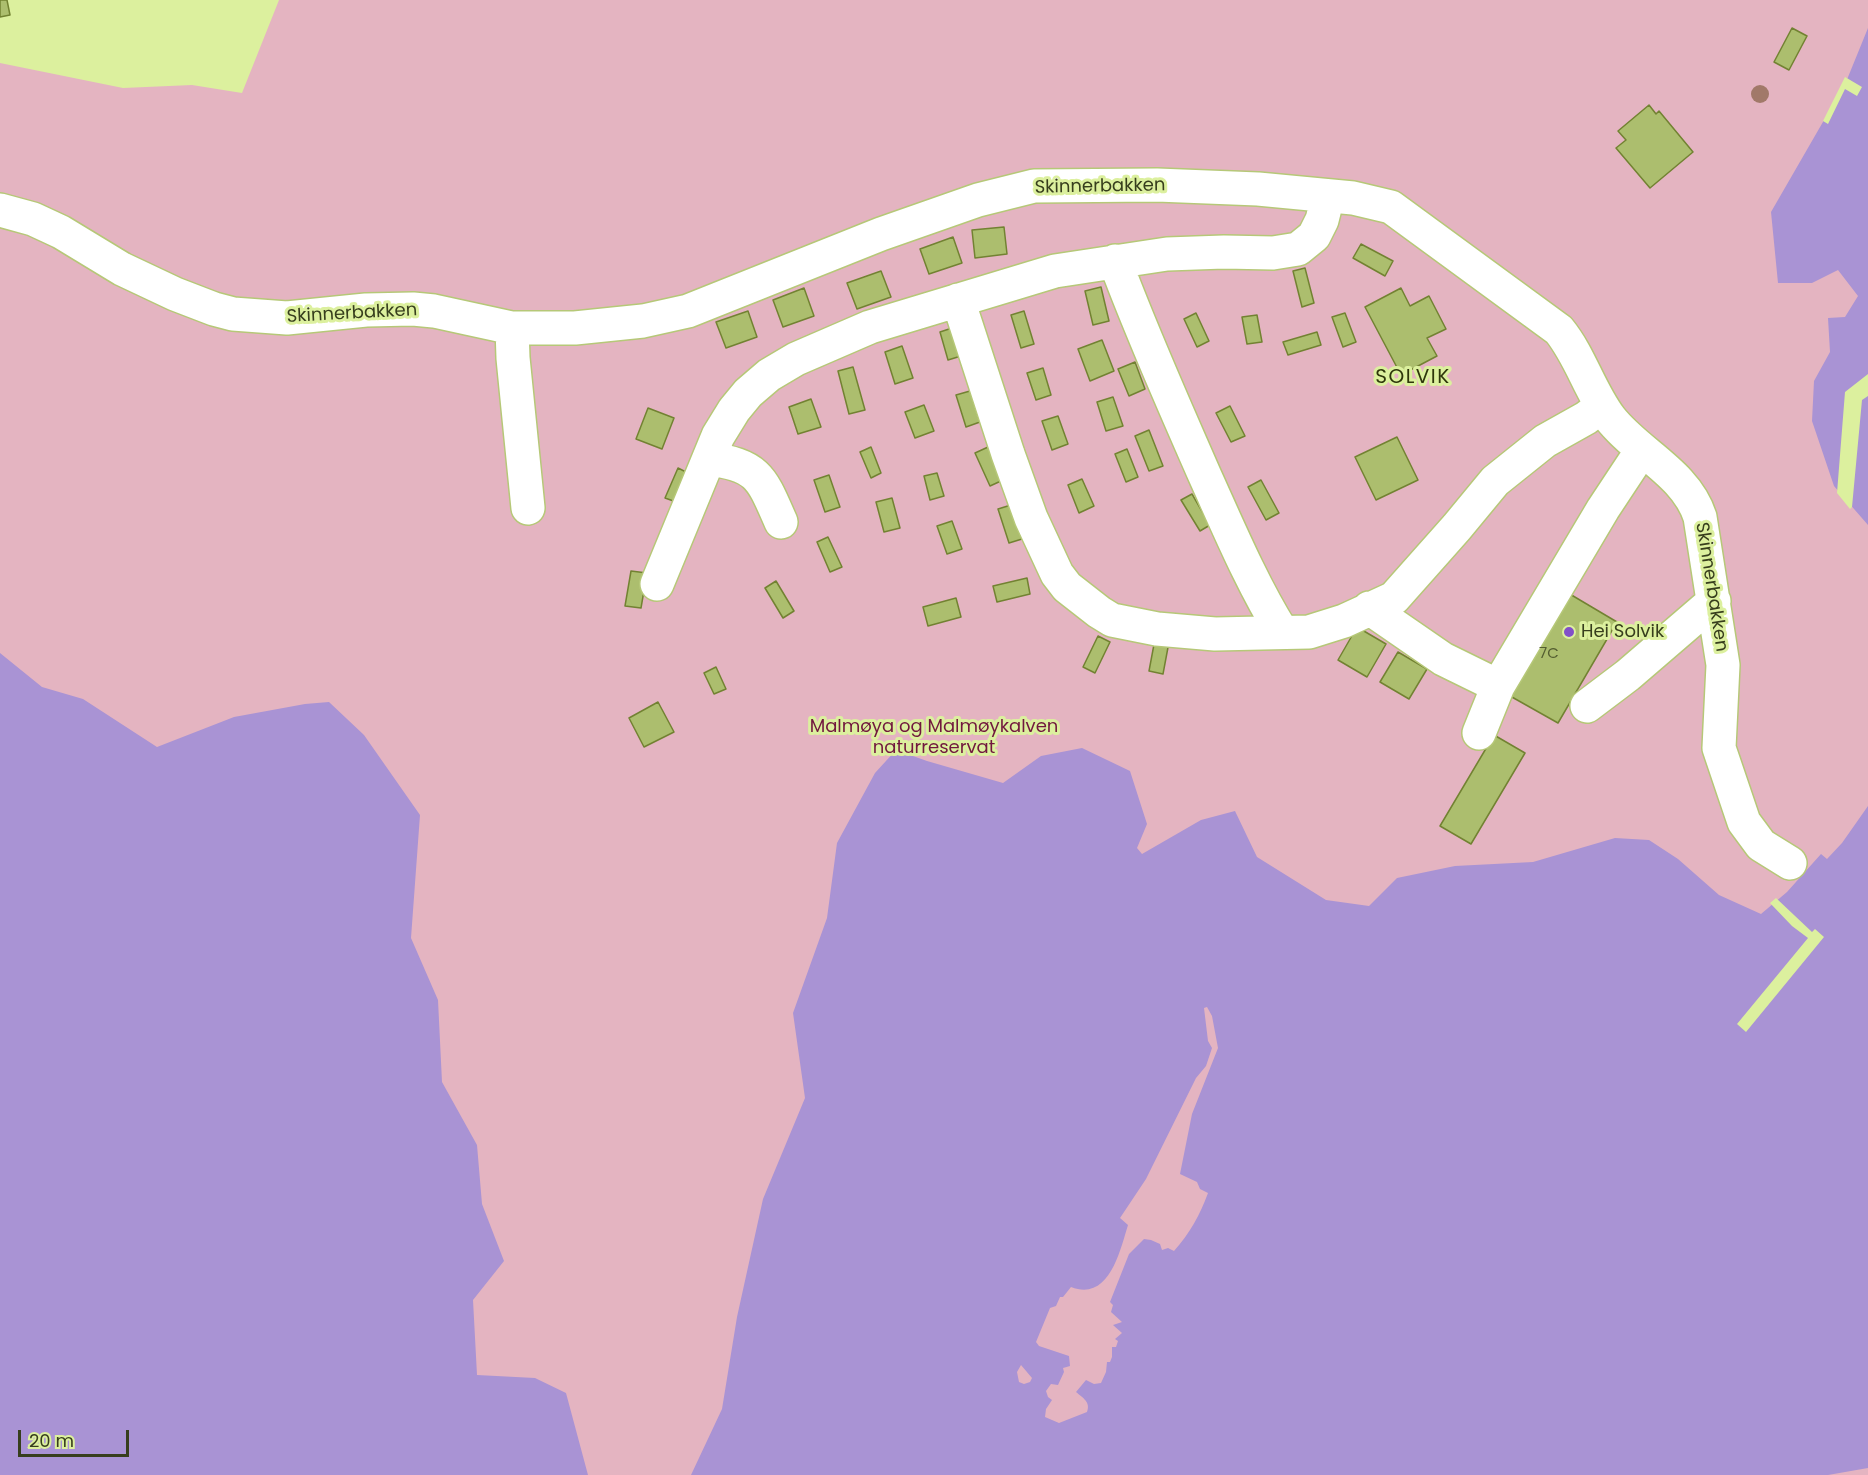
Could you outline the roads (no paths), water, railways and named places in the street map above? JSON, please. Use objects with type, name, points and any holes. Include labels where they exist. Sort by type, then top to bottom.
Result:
[{"type":"lane","name":"Skinnerbakken","points":[[0,210],[33,219],[61,232],[148,282],[214,309],[255,316],[287,318],[366,310],[413,309],[434,311],[513,328],[575,328],[668,317],[915,222],[978,200],[1034,186],[1215,187],[1353,198],[1391,207],[1559,330],[1573,346],[1602,406],[1611,419],[1675,479],[1695,503],[1700,517],[1724,665],[1719,748],[1744,822],[1761,845],[1790,863]]},
{"type":"lane","points":[[657,584],[718,436],[734,410],[748,393],[769,375],[796,359],[870,327],[1055,271],[1167,254],[1224,252],[1273,254],[1298,249],[1314,236],[1322,220],[1328,196]]},
{"type":"lane","points":[[1115,261],[1168,393],[1246,564],[1282,633]]},
{"type":"lane","points":[[958,300],[1008,454],[1047,558],[1067,587],[1099,612],[1121,623],[1157,629],[1215,634],[1310,632],[1344,621],[1394,598],[1495,482],[1545,441],[1586,418],[1602,406]]},
{"type":"lane","points":[[513,328],[513,358],[528,508]]},
{"type":"lane","points":[[1479,733],[1498,686],[1603,509],[1642,450]]},
{"type":"lane","points":[[709,459],[732,462],[753,473],[767,491],[781,522]]},
{"type":"lane","points":[[1235,633],[1246,564]]},
{"type":"lane","points":[[1587,706],[1628,675],[1714,601]]},
{"type":"lane","points":[[1369,608],[1443,659],[1498,686]]},
{"type":"place","name":"Hei Solvik","points":[[1569,632]]},
{"type":"district","name":"SOLVIK","points":[[1413,378]]},
{"type":"park label","name":"Malmøya og Malmøykalven naturreservat","points":[[934,737]]}]
